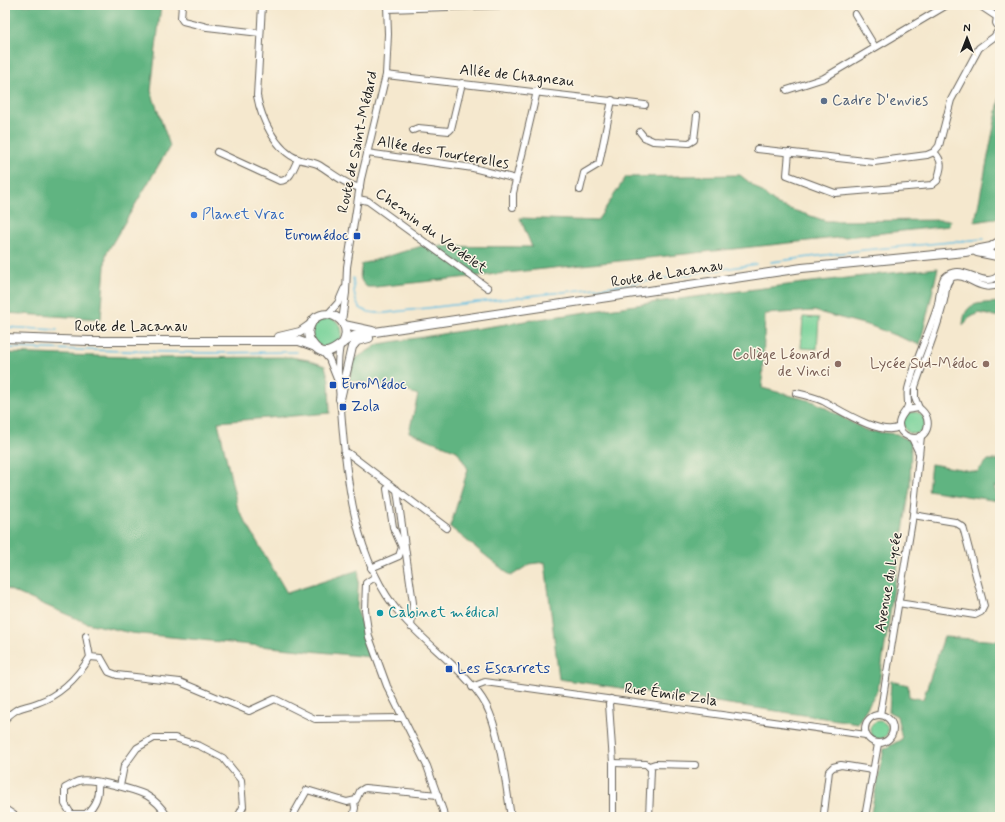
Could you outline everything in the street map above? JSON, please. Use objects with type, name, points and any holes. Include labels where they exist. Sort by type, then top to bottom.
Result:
[{"type":"main road","name":"Route de Lacanau","points":[[5,338],[89,341],[299,341],[314,346],[322,351],[333,350],[354,336],[375,332],[802,268],[965,252],[991,247],[999,241]]},
{"type":"main road","points":[[999,241],[999,257]]},
{"type":"main road","name":"Route de Lacanau","points":[[965,252],[999,257]]},
{"type":"main road","name":"Route de Lacanau","points":[[256,341],[293,334],[310,325],[315,318],[328,314],[335,316],[343,323],[375,332]]},
{"type":"main road","points":[[342,344],[346,334],[343,323]]},
{"type":"main road","points":[[310,325],[309,337],[314,346]]},
{"type":"main road","points":[[340,399],[351,351],[355,343],[362,339],[422,326]]},
{"type":"street","points":[[182,5],[181,18],[183,21],[207,27],[260,33]]},
{"type":"street","points":[[262,5],[257,84],[259,106],[281,147],[298,159],[313,162],[360,188]]},
{"type":"street","points":[[388,7],[507,5]]},
{"type":"street","points":[[787,90],[824,78],[947,5]]},
{"type":"street","points":[[757,149],[874,162],[927,156],[934,152],[939,146],[951,100],[979,48],[994,37],[999,30],[996,23],[998,15],[979,5]]},
{"type":"street","name":"Route de Saint-Médard","points":[[343,323],[346,284],[358,199],[367,153],[386,75],[388,7]]},
{"type":"street","points":[[855,14],[875,47]]},
{"type":"street","name":"Allée de Chagneau","points":[[386,75],[645,104]]},
{"type":"street","points":[[413,130],[418,128],[449,132],[462,83]]},
{"type":"street","points":[[514,206],[513,193],[537,92]]},
{"type":"street","points":[[580,190],[584,173],[599,164],[612,100]]},
{"type":"street","points":[[640,132],[644,137],[653,141],[689,143],[694,140],[697,115]]},
{"type":"street","points":[[217,152],[280,181],[286,180],[298,159]]},
{"type":"street","points":[[789,152],[787,175],[835,193],[932,185],[937,181],[941,164],[940,159],[934,152]]},
{"type":"street","name":"Allée des Tourterelles","points":[[367,153],[473,168],[516,179]]},
{"type":"street","name":"Chemin du Verdelet","points":[[358,199],[368,201],[488,288]]},
{"type":"street","points":[[1000,274],[996,278],[986,280],[964,272],[956,272],[944,278],[937,307],[908,388],[906,410],[899,420],[899,427],[904,435],[912,438],[921,436],[926,431],[929,420],[926,414],[919,408],[915,398],[915,387],[943,304],[947,282],[953,277],[959,276],[986,287],[1000,284]]},
{"type":"street","name":"Route de Saint-Médard","points":[[328,314],[338,303],[346,284]]},
{"type":"street","points":[[342,344],[339,386],[344,452],[349,486],[362,545],[375,576],[400,615],[462,676],[485,703],[494,723],[511,817]]},
{"type":"street","points":[[322,351],[333,366],[339,386]]},
{"type":"street","points":[[796,392],[813,397],[845,414],[886,430],[894,430],[899,427]]},
{"type":"street","points":[[906,410],[919,408]]},
{"type":"street","name":"Avenue du Lycée","points":[[880,715],[913,515],[918,479],[921,436]]},
{"type":"street","name":"Avenue du Lycée","points":[[912,438],[919,453]]},
{"type":"street","points":[[344,452],[348,453],[447,528]]},
{"type":"street","points":[[371,568],[399,556],[401,552],[402,547],[393,527],[387,489]]},
{"type":"street","points":[[397,490],[413,603],[411,627]]},
{"type":"street","points":[[898,603],[975,615],[981,612],[984,606],[963,527],[955,522],[913,515]]},
{"type":"street","points":[[375,576],[366,583],[365,610],[369,637],[382,670],[386,686],[427,766],[438,795],[444,817]]},
{"type":"street","points":[[5,719],[17,708],[37,703],[60,693],[84,667],[90,657],[86,636]]},
{"type":"street","points":[[90,657],[101,658],[109,672],[117,675],[180,682],[249,711],[275,699],[315,719],[402,718]]},
{"type":"street","name":"Rue Émile Zola","points":[[472,687],[486,682],[866,735]]},
{"type":"street","points":[[611,700],[609,704],[613,763],[613,817]]},
{"type":"street","points":[[880,715],[884,716],[891,722],[894,730],[893,735],[887,742],[878,744],[871,741],[866,735],[866,726],[871,718],[880,715]]},
{"type":"street","points":[[120,786],[124,766],[137,748],[154,738],[175,738],[200,746],[224,758],[242,780],[243,807],[238,817]]},
{"type":"street","points":[[865,817],[872,770],[878,744]]},
{"type":"street","points":[[613,763],[646,764],[649,766],[655,764],[695,765]]},
{"type":"street","points":[[824,813],[829,771],[833,766],[841,765],[872,770]]},
{"type":"street","points":[[649,766],[651,770],[649,817]]},
{"type":"street","points":[[98,782],[99,794],[94,806],[86,814],[71,814],[65,804],[65,788],[80,780],[98,782],[120,786],[146,796],[163,809],[168,817]]},
{"type":"street","points":[[292,817],[307,790],[347,802],[354,801],[358,798],[360,791],[366,788],[438,795]]},
{"type":"street","points":[[353,817],[356,808],[354,801]]},
{"type":"street","points":[[5,809],[17,817]]},
{"type":"green space","points":[[5,5],[161,5],[151,91],[170,146],[106,254],[101,319],[5,313]]},
{"type":"green space","points":[[1000,96],[1000,218],[975,222]]},
{"type":"green space","points":[[740,175],[778,205],[826,221],[950,220],[949,226],[375,287],[367,287],[361,279],[360,274],[362,264],[422,246],[532,247],[520,218],[597,221],[626,177]]},
{"type":"green space","points":[[938,268],[920,345],[871,326],[814,311],[765,314],[762,388],[815,402],[867,431],[897,434],[911,442],[910,487],[878,689],[858,723],[559,679],[545,562],[530,564],[511,576],[450,527],[468,469],[457,451],[409,432],[418,395],[395,387],[349,380],[353,360],[379,344],[658,302],[868,275]]},
{"type":"green space","points":[[1000,302],[1000,317],[978,313],[968,319],[963,326],[966,312],[974,305]]},
{"type":"green space","points":[[803,317],[819,318],[817,349],[801,348]]},
{"type":"green space","points":[[327,318],[338,322],[342,333],[338,344],[327,348],[316,344],[312,333],[316,322]]},
{"type":"green space","points":[[5,353],[156,358],[291,357],[308,360],[325,366],[329,380],[330,413],[218,422],[238,509],[287,593],[359,570],[357,608],[370,657],[131,633],[87,623],[5,588]]},
{"type":"green space","points":[[914,412],[922,415],[925,423],[922,431],[914,434],[906,431],[903,423],[906,415]]},
{"type":"green space","points":[[988,460],[1000,460],[1000,488],[994,486],[998,501],[928,490],[931,464],[977,472]]},
{"type":"green space","points":[[944,637],[1000,641],[1000,817],[870,817],[884,749],[902,739],[897,716],[889,712],[891,681],[908,685],[909,697],[923,699]]},
{"type":"green space","points":[[875,721],[883,721],[888,726],[886,737],[883,739],[875,739],[870,734],[870,726]]},
{"type":"waterway","points":[[771,262],[864,250],[983,239]]},
{"type":"waterway","points":[[353,278],[358,306],[368,312],[385,313],[622,285],[756,264]]},
{"type":"waterway","points":[[5,327],[57,330]]},
{"type":"waterway","points":[[5,348],[210,353],[297,352]]},
{"type":"place","name":"Cadre D'envies","points":[[824,101]]},
{"type":"place","name":"Planet Vrac","points":[[194,215]]},
{"type":"place","name":"Euromédoc","points":[[357,236]]},
{"type":"place","name":"Collège Léonard de Vinci","points":[[838,364]]},
{"type":"place","name":"Lycée Sud-Médoc","points":[[986,364]]},
{"type":"place","name":"EuroMédoc","points":[[333,385]]},
{"type":"place","name":"Zola","points":[[343,407]]},
{"type":"place","name":"Cabinet médical","points":[[380,613]]},
{"type":"place","name":"Les Escarrets","points":[[449,669]]}]
